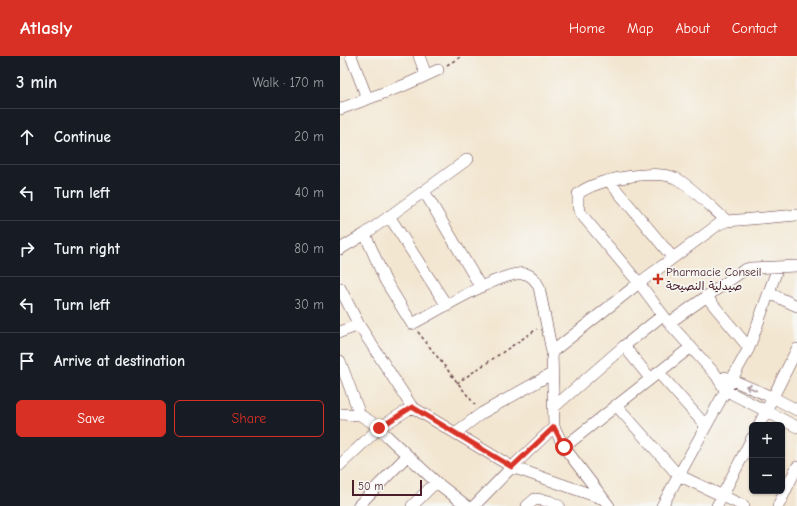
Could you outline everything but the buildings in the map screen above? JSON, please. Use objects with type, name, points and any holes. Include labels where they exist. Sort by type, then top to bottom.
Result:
[{"type":"street","points":[[351,56],[367,98]]},
{"type":"street","points":[[418,56],[426,75]]},
{"type":"street","points":[[340,109],[405,85],[438,70]]},
{"type":"street","points":[[340,249],[365,234],[468,159]]},
{"type":"street","points":[[727,221],[677,178],[666,174],[653,173],[609,181],[582,191],[577,198],[578,207],[589,224],[639,283],[666,319],[716,375],[725,390],[797,427]]},
{"type":"street","points":[[609,181],[673,258]]},
{"type":"street","points":[[424,191],[480,286]]},
{"type":"street","points":[[552,352],[639,283],[712,228],[727,221],[797,215]]},
{"type":"street","points":[[389,216],[447,306]]},
{"type":"street","points":[[365,234],[386,280],[412,324],[447,306],[480,286],[514,275],[525,274],[534,278],[539,286],[552,352],[554,427],[564,447],[601,498],[609,506]]},
{"type":"street","points":[[553,408],[624,346],[750,268],[797,266]]},
{"type":"street","points":[[662,506],[731,378],[749,348],[778,267]]},
{"type":"street","points":[[340,288],[359,325],[412,407],[512,467],[601,498]]},
{"type":"street","points":[[769,293],[797,306]]},
{"type":"street","points":[[706,296],[749,348]]},
{"type":"street","points":[[340,332],[359,325]]},
{"type":"street","points":[[624,346],[706,426]]},
{"type":"street","points":[[564,447],[691,347]]},
{"type":"street","points":[[761,422],[774,398],[797,349]]},
{"type":"street","points":[[340,361],[360,415]]},
{"type":"street","points":[[455,433],[482,413],[553,373]]},
{"type":"street","points":[[716,375],[731,378],[797,410]]},
{"type":"street","points":[[616,405],[678,475],[744,506]]},
{"type":"street","points":[[340,465],[379,428],[412,407]]},
{"type":"street","points":[[340,414],[360,415],[379,428],[436,482],[467,506]]},
{"type":"street","points":[[474,506],[554,427]]},
{"type":"street","points":[[717,506],[749,444]]},
{"type":"street","points":[[358,506],[407,456]]},
{"type":"street","points":[[778,506],[797,468]]},
{"type":"street","points":[[412,506],[436,482]]},
{"type":"street","points":[[527,506],[535,499],[549,501],[559,506]]},
{"type":"path","points":[[438,70],[462,56]]},
{"type":"path","points":[[457,383],[546,322]]},
{"type":"path","points":[[412,324],[482,413]]},
{"type":"place","name":"Pharmacie Conseil صيدلية النصيحة","points":[[658,279]]},
{"type":"route","points":[[379,428],[412,407],[512,467],[554,427],[564,447]]}]
